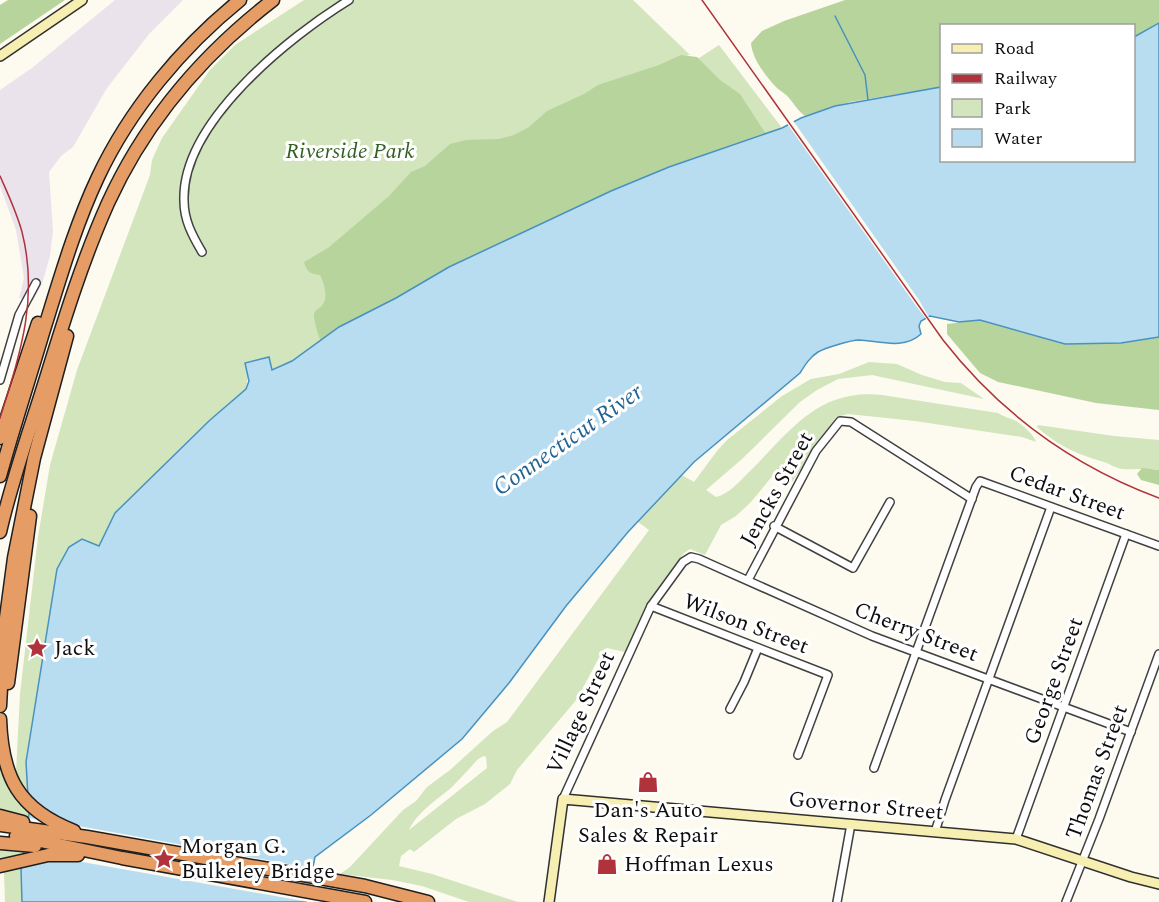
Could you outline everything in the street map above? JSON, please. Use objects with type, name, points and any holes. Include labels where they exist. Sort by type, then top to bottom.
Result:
[{"type":"highway","points":[[0,476],[64,263],[104,165],[146,98],[185,52],[240,0]]},
{"type":"highway","points":[[0,532],[70,301],[108,202],[152,125],[181,88],[208,58],[273,0]]},
{"type":"highway","points":[[0,438],[62,250],[80,220]]},
{"type":"highway","points":[[0,706],[2,660],[11,575],[31,469],[66,341],[70,301]]},
{"type":"highway","points":[[0,711],[9,678],[43,426]]},
{"type":"highway","points":[[0,719],[2,754],[9,776],[21,795],[37,811],[53,822],[87,837]]},
{"type":"highway","points":[[5,830],[87,837],[382,889],[428,902]]},
{"type":"highway","points":[[5,830],[96,853],[365,902]]},
{"type":"highway","points":[[0,866],[48,855],[96,853]]},
{"type":"highway","points":[[331,896],[348,902]]},
{"type":"main road","points":[[0,56],[82,0]]},
{"type":"main road","name":"Governor Street","points":[[563,799],[1016,839],[1159,884]]},
{"type":"main road","name":"Village Street","points":[[549,902],[563,799]]},
{"type":"street","points":[[202,252],[186,220],[184,191],[189,166],[212,124],[228,100],[267,62],[307,28],[349,0]]},
{"type":"street","points":[[0,380],[19,315],[36,283]]},
{"type":"street","name":"Jencks Street","points":[[748,580],[774,526],[816,451],[832,429],[843,421],[851,422],[972,499]]},
{"type":"street","name":"Cedar Street","points":[[972,499],[980,481],[1159,546]]},
{"type":"street","points":[[874,768],[972,499]]},
{"type":"street","points":[[774,526],[853,568],[890,502]]},
{"type":"street","points":[[935,832],[1051,507]]},
{"type":"street","name":"George Street","points":[[1016,839],[1126,534]]},
{"type":"street","name":"Cherry Street","points":[[691,557],[872,636],[1131,732]]},
{"type":"street","name":"Village Street","points":[[563,799],[651,606],[683,562],[691,557]]},
{"type":"street","name":"Wilson Street","points":[[651,606],[828,675],[798,755]]},
{"type":"street","points":[[730,709],[758,648]]},
{"type":"street","name":"Thomas Street","points":[[1066,902],[1159,654]]},
{"type":"street","points":[[837,902],[851,825]]},
{"type":"shaded area","points":[[115,0],[183,0],[149,34],[107,88],[73,147],[61,156],[49,172],[53,231],[50,256],[42,284],[33,301],[19,298],[24,278],[16,230],[0,186],[0,90],[32,68]]},
{"type":"green space","points":[[8,0],[65,0],[0,44],[0,5]]},
{"type":"green space","name":"Riverside Park","points":[[304,0],[633,0],[690,55],[687,55],[693,62],[719,45],[782,128],[727,146],[339,327],[292,361],[272,371],[268,357],[248,377],[246,389],[210,420],[115,513],[99,546],[69,547],[57,569],[26,762],[29,814],[21,869],[22,902],[5,902],[4,873],[7,862],[0,862],[0,848],[9,849],[14,816],[0,810],[0,757],[15,792],[20,694],[38,537],[50,465],[77,370],[150,175],[152,160],[162,138],[210,70],[235,45]]},
{"type":"green space","points":[[845,0],[1159,0],[1159,23],[1135,36],[1135,24],[940,24],[940,87],[850,102],[805,116],[765,74],[752,49],[751,43],[762,31]]},
{"type":"green space","points":[[681,55],[697,57],[720,80],[740,94],[766,134],[322,344],[314,315],[324,301],[324,285],[320,275],[309,272],[304,262],[328,248],[389,196],[411,172],[425,166],[450,144],[466,140],[499,139],[514,135],[529,127],[547,111],[598,85],[659,65]]},
{"type":"green space","points":[[980,320],[1065,344],[1121,343],[1159,337],[1159,410],[1096,403],[998,382],[980,373],[947,334],[947,324]]},
{"type":"green space","points":[[869,362],[897,364],[945,382],[961,383],[984,399],[872,375],[838,379],[800,402],[742,459],[706,490],[716,497],[725,493],[807,416],[840,398],[859,395],[882,395],[998,413],[1022,425],[1031,433],[1036,442],[1022,437],[915,421],[848,414],[836,417],[792,482],[774,474],[751,502],[736,516],[721,525],[705,555],[690,549],[684,553],[647,605],[625,652],[607,648],[603,650],[577,699],[517,770],[510,784],[485,804],[456,819],[414,852],[410,849],[401,856],[399,866],[432,874],[518,902],[469,902],[422,886],[340,874],[350,867],[403,810],[416,801],[427,787],[450,770],[493,731],[507,722],[649,530],[638,522],[682,475],[694,482],[727,440],[782,396],[811,379],[839,374]],"holes":[[[486,757],[487,768],[409,830],[422,812],[452,787],[478,759]]]},
{"type":"green space","points":[[1038,425],[1159,440],[1159,470],[1117,468],[1068,449],[1045,434],[1037,427]]},
{"type":"green space","points":[[1142,468],[1159,470],[1159,485],[1141,480],[1137,474]]},
{"type":"water","name":"Connecticut River","points":[[1159,23],[1159,337],[1121,343],[1065,344],[980,320],[959,322],[930,316],[921,321],[919,326],[921,334],[907,342],[855,340],[826,348],[818,352],[800,373],[694,462],[628,532],[566,606],[509,683],[462,739],[371,815],[315,857],[306,902],[22,902],[21,869],[29,814],[26,762],[57,569],[69,547],[82,539],[99,546],[115,513],[210,420],[246,389],[249,381],[245,363],[269,357],[272,370],[292,361],[339,327],[396,298],[449,267],[611,191],[669,167],[782,128],[801,118],[835,106],[940,87],[940,162],[1135,162],[1135,36]]},
{"type":"pier","points":[[792,119],[930,319],[927,320],[914,303],[786,122]]},
{"type":"pier","name":"Morgan G. Bulkeley Bridge","points":[[48,814],[73,825],[316,869],[309,902],[71,860],[54,860],[19,868],[20,858],[32,853],[21,851],[25,817],[40,820]]},
{"type":"waterway","points":[[835,16],[865,75],[868,100]]},
{"type":"railway","points":[[702,0],[943,340],[965,366],[1014,414],[1040,434],[1097,470],[1159,498]]},
{"type":"railway","points":[[0,176],[22,232],[29,280],[25,326],[0,418]]},
{"type":"place","name":"Jack","points":[[37,648]]},
{"type":"place","name":"Dan's Auto Sales & Repair","points":[[648,782]]},
{"type":"place","name":"Morgan G. Bulkeley Bridge","points":[[164,859]]},
{"type":"place","name":"Hoffman Lexus","points":[[607,864]]}]
